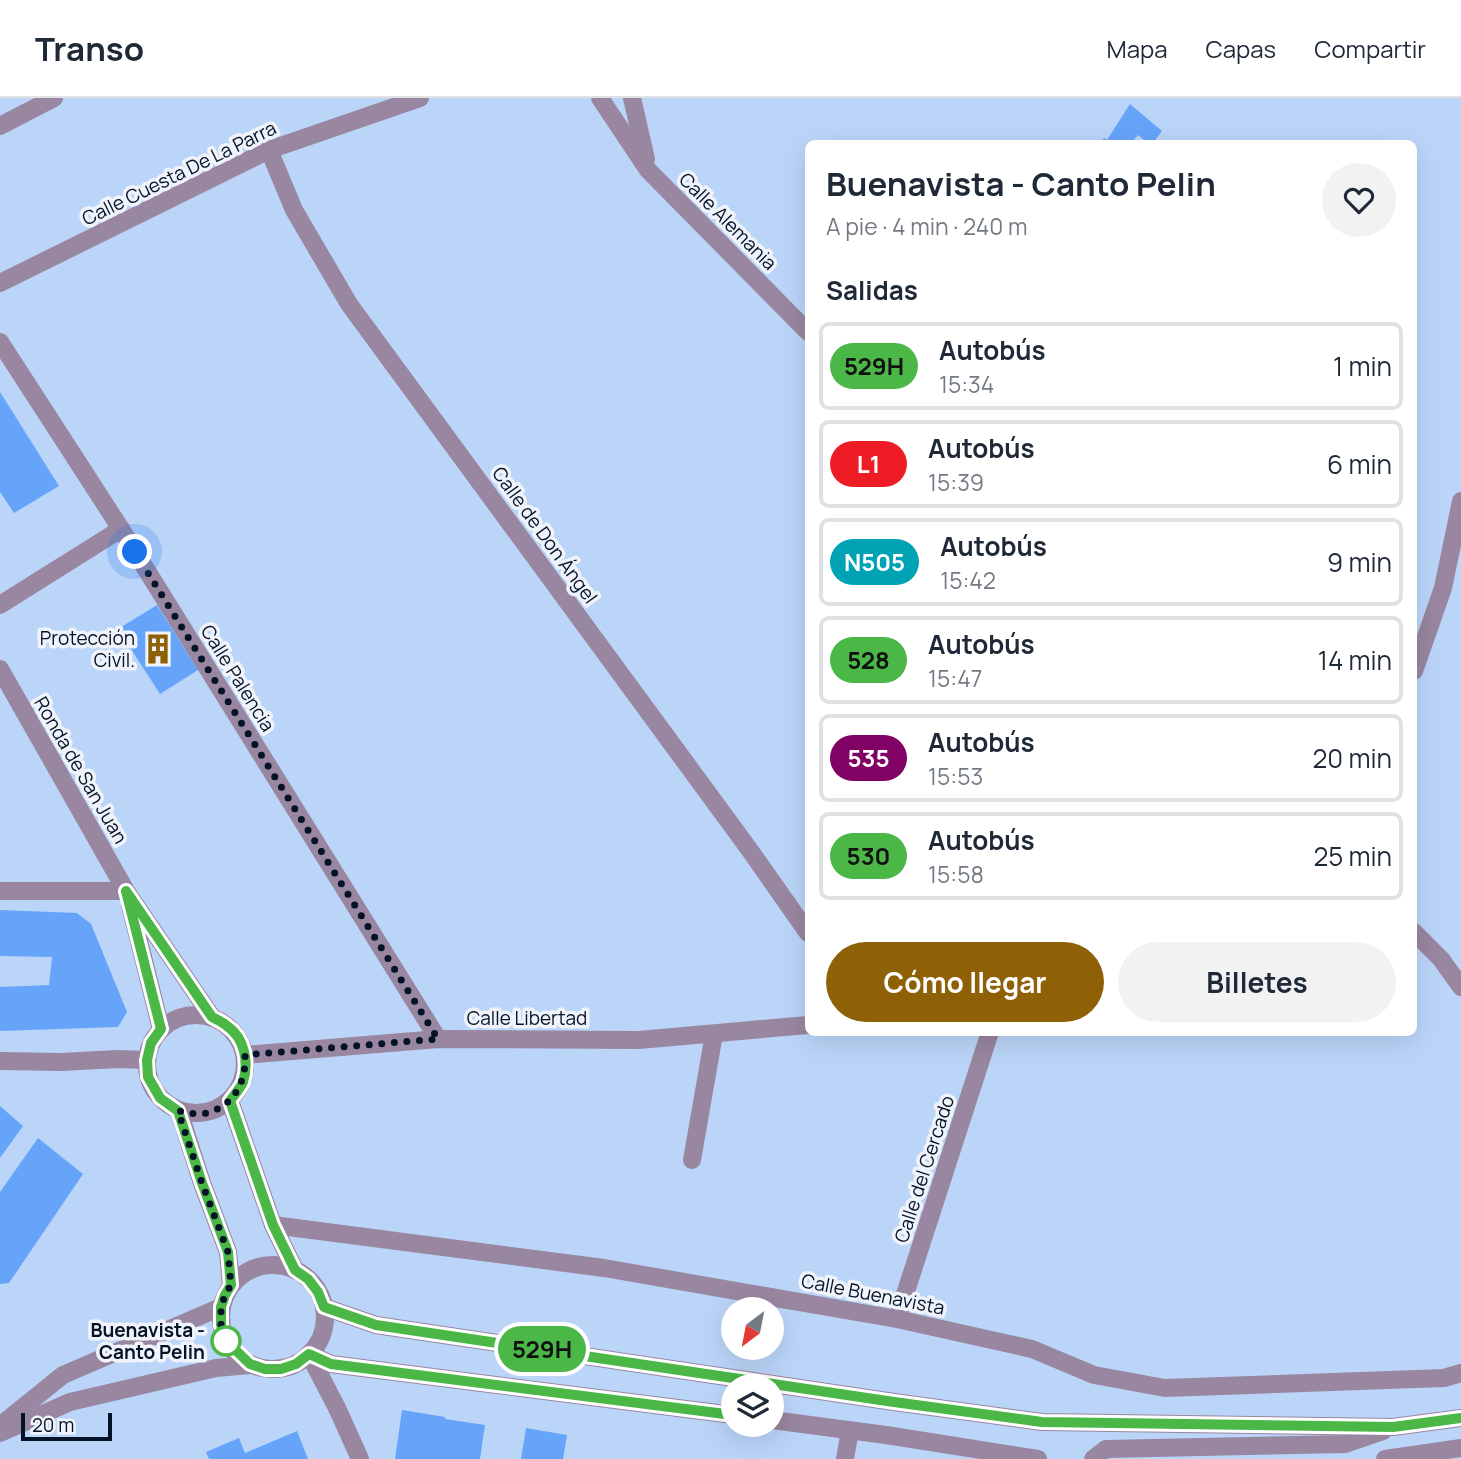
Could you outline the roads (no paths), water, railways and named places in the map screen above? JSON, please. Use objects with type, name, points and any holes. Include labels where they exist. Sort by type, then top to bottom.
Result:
[{"type":"street","points":[[0,126],[54,98]]},
{"type":"street","name":"Calle Cuesta De La Parra","points":[[0,283],[269,150],[420,98]]},
{"type":"street","name":"Calle Alemania","points":[[600,98],[648,170],[805,329]]},
{"type":"street","points":[[632,98],[648,170]]},
{"type":"street","name":"Calle de Don Ángel","points":[[269,150],[295,210],[349,304],[805,929]]},
{"type":"street","name":"Calle Palencia","points":[[0,342],[121,529],[438,1039]]},
{"type":"street","points":[[1417,662],[1443,588],[1461,501]]},
{"type":"street","points":[[0,605],[121,529]]},
{"type":"street","name":"Ronda de San Juan","points":[[0,670],[126,891],[212,1017],[229,1027],[240,1040],[245,1055]]},
{"type":"street","points":[[0,891],[126,891]]},
{"type":"street","name":"Ronda de San Juan","points":[[126,891],[161,1029]]},
{"type":"street","points":[[1417,935],[1441,959],[1461,987]]},
{"type":"street","points":[[212,1017],[195,1014],[178,1018],[161,1029],[151,1043],[147,1060],[148,1077],[160,1098],[178,1111],[199,1114],[214,1111],[230,1101],[242,1085],[246,1067],[245,1055]]},
{"type":"street","name":"Calle Libertad","points":[[245,1055],[438,1039],[639,1040],[805,1025]]},
{"type":"street","points":[[692,1160],[714,1034]]},
{"type":"street","name":"Calle del Cercado","points":[[897,1319],[989,1036]]},
{"type":"street","points":[[0,1061],[147,1060]]},
{"type":"street","points":[[230,1101],[273,1225],[295,1270]]},
{"type":"street","points":[[178,1111],[228,1252],[231,1285]]},
{"type":"street","name":"Calle Buenavista","points":[[273,1225],[604,1268],[897,1319],[1032,1349],[1094,1375],[1165,1388],[1444,1378],[1461,1373]]},
{"type":"street","points":[[0,1433],[71,1402],[216,1368],[250,1364],[265,1369],[281,1369],[296,1364],[309,1354],[323,1331],[325,1319],[318,1292],[308,1279],[295,1270],[278,1265],[261,1266],[244,1273],[225,1295],[221,1307],[221,1325],[226,1341],[250,1364]]},
{"type":"street","points":[[0,1426],[63,1375],[221,1307]]},
{"type":"street","points":[[324,1307],[376,1325],[1042,1422],[1393,1427],[1461,1418]]},
{"type":"street","points":[[309,1354],[331,1364],[721,1413]]},
{"type":"street","points":[[309,1354],[360,1459]]},
{"type":"street","points":[[784,1422],[1038,1459]]},
{"type":"street","points":[[1093,1459],[1107,1449],[1345,1444],[1393,1427]]},
{"type":"street","points":[[845,1459],[850,1430]]},
{"type":"street","points":[[1385,1459],[1461,1448]]},
{"type":"place","name":"Protección Civil.","points":[[158,649]]},
{"type":"place","name":"Buenavista - Canto Pelin","points":[[226,1341]]}]
